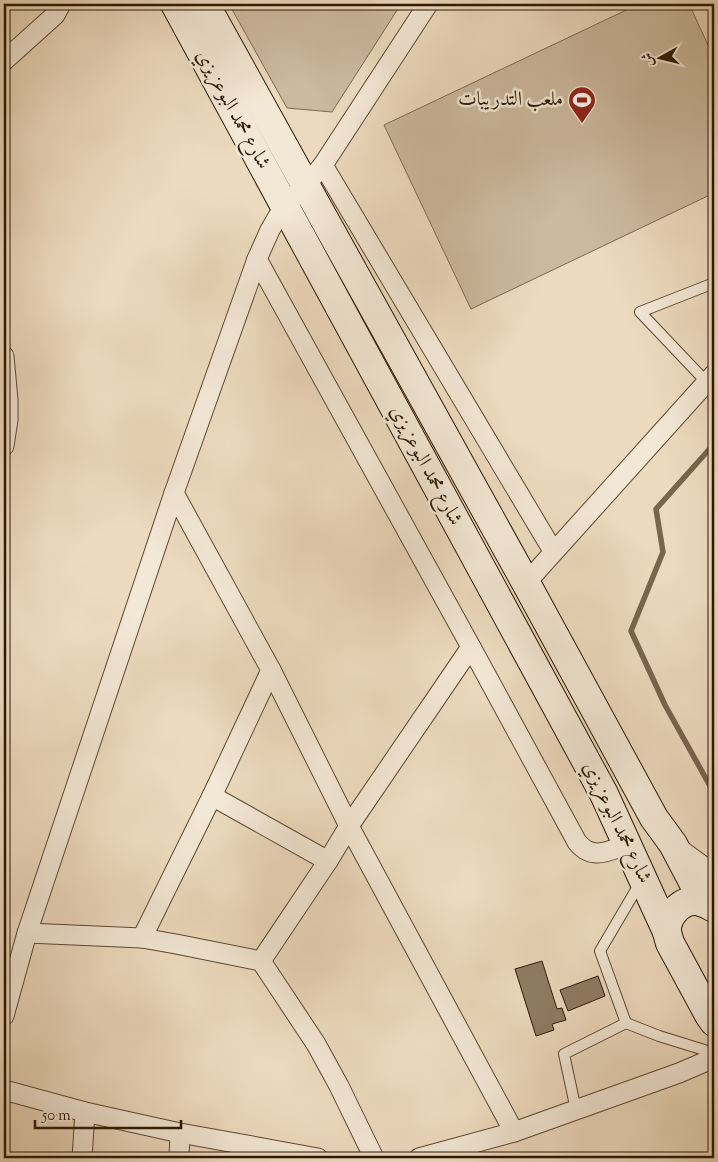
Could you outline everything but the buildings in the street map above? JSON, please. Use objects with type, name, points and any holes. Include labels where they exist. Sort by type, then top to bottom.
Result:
[{"type":"main road","name":"شارع محمد البوعزيزي","points":[[174,4],[599,785],[628,844],[667,932],[670,944],[714,1022]]},
{"type":"main road","name":"شارع محمد البوعزيزي","points":[[205,4],[654,818],[673,844],[709,906]]},
{"type":"main road","points":[[667,932],[669,921],[674,911],[683,904],[694,901],[709,906]]},
{"type":"street","points":[[4,60],[55,15],[61,4]]},
{"type":"street","points":[[4,1016],[27,933],[174,493],[257,260],[270,230],[284,206],[323,165],[428,4]]},
{"type":"street","points":[[323,165],[553,551]]},
{"type":"street","points":[[257,260],[471,646],[577,842],[585,850],[597,853],[628,844]]},
{"type":"street","points":[[4,356],[8,400],[8,420],[4,446]]},
{"type":"street","points":[[526,583],[553,551],[712,382]]},
{"type":"street","points":[[174,493],[271,670],[349,826],[514,1132]]},
{"type":"street","points":[[261,961],[328,861],[349,826],[471,646]]},
{"type":"street","points":[[142,938],[271,670]]},
{"type":"street","points":[[212,796],[328,861]]},
{"type":"street","points":[[673,844],[714,874]]},
{"type":"street","points":[[27,933],[142,938],[261,961],[316,1044],[374,1158]]},
{"type":"street","points":[[419,1158],[514,1132],[679,1073],[714,1058]]},
{"type":"street","points":[[4,1090],[85,1112],[318,1158]]},
{"type":"street","points":[[82,1158],[85,1112]]},
{"type":"street","points":[[179,1158],[180,1132]]},
{"type":"lane","points":[[712,382],[640,312],[714,283]]},
{"type":"lane","points":[[626,1023],[600,951],[643,879]]},
{"type":"lane","points":[[576,1110],[564,1054],[626,1023],[659,1036],[714,1053]]},
{"type":"shaded area","points":[[229,4],[401,4],[332,112],[287,108]]},
{"type":"shaded area","points":[[639,4],[689,4],[714,58],[714,193],[471,309],[384,125]]},
{"type":"waterway","points":[[714,444],[656,509],[663,552],[631,631],[665,705],[714,793]]},
{"type":"place","name":"ملعب التدريبات","points":[[582,124]]}]
